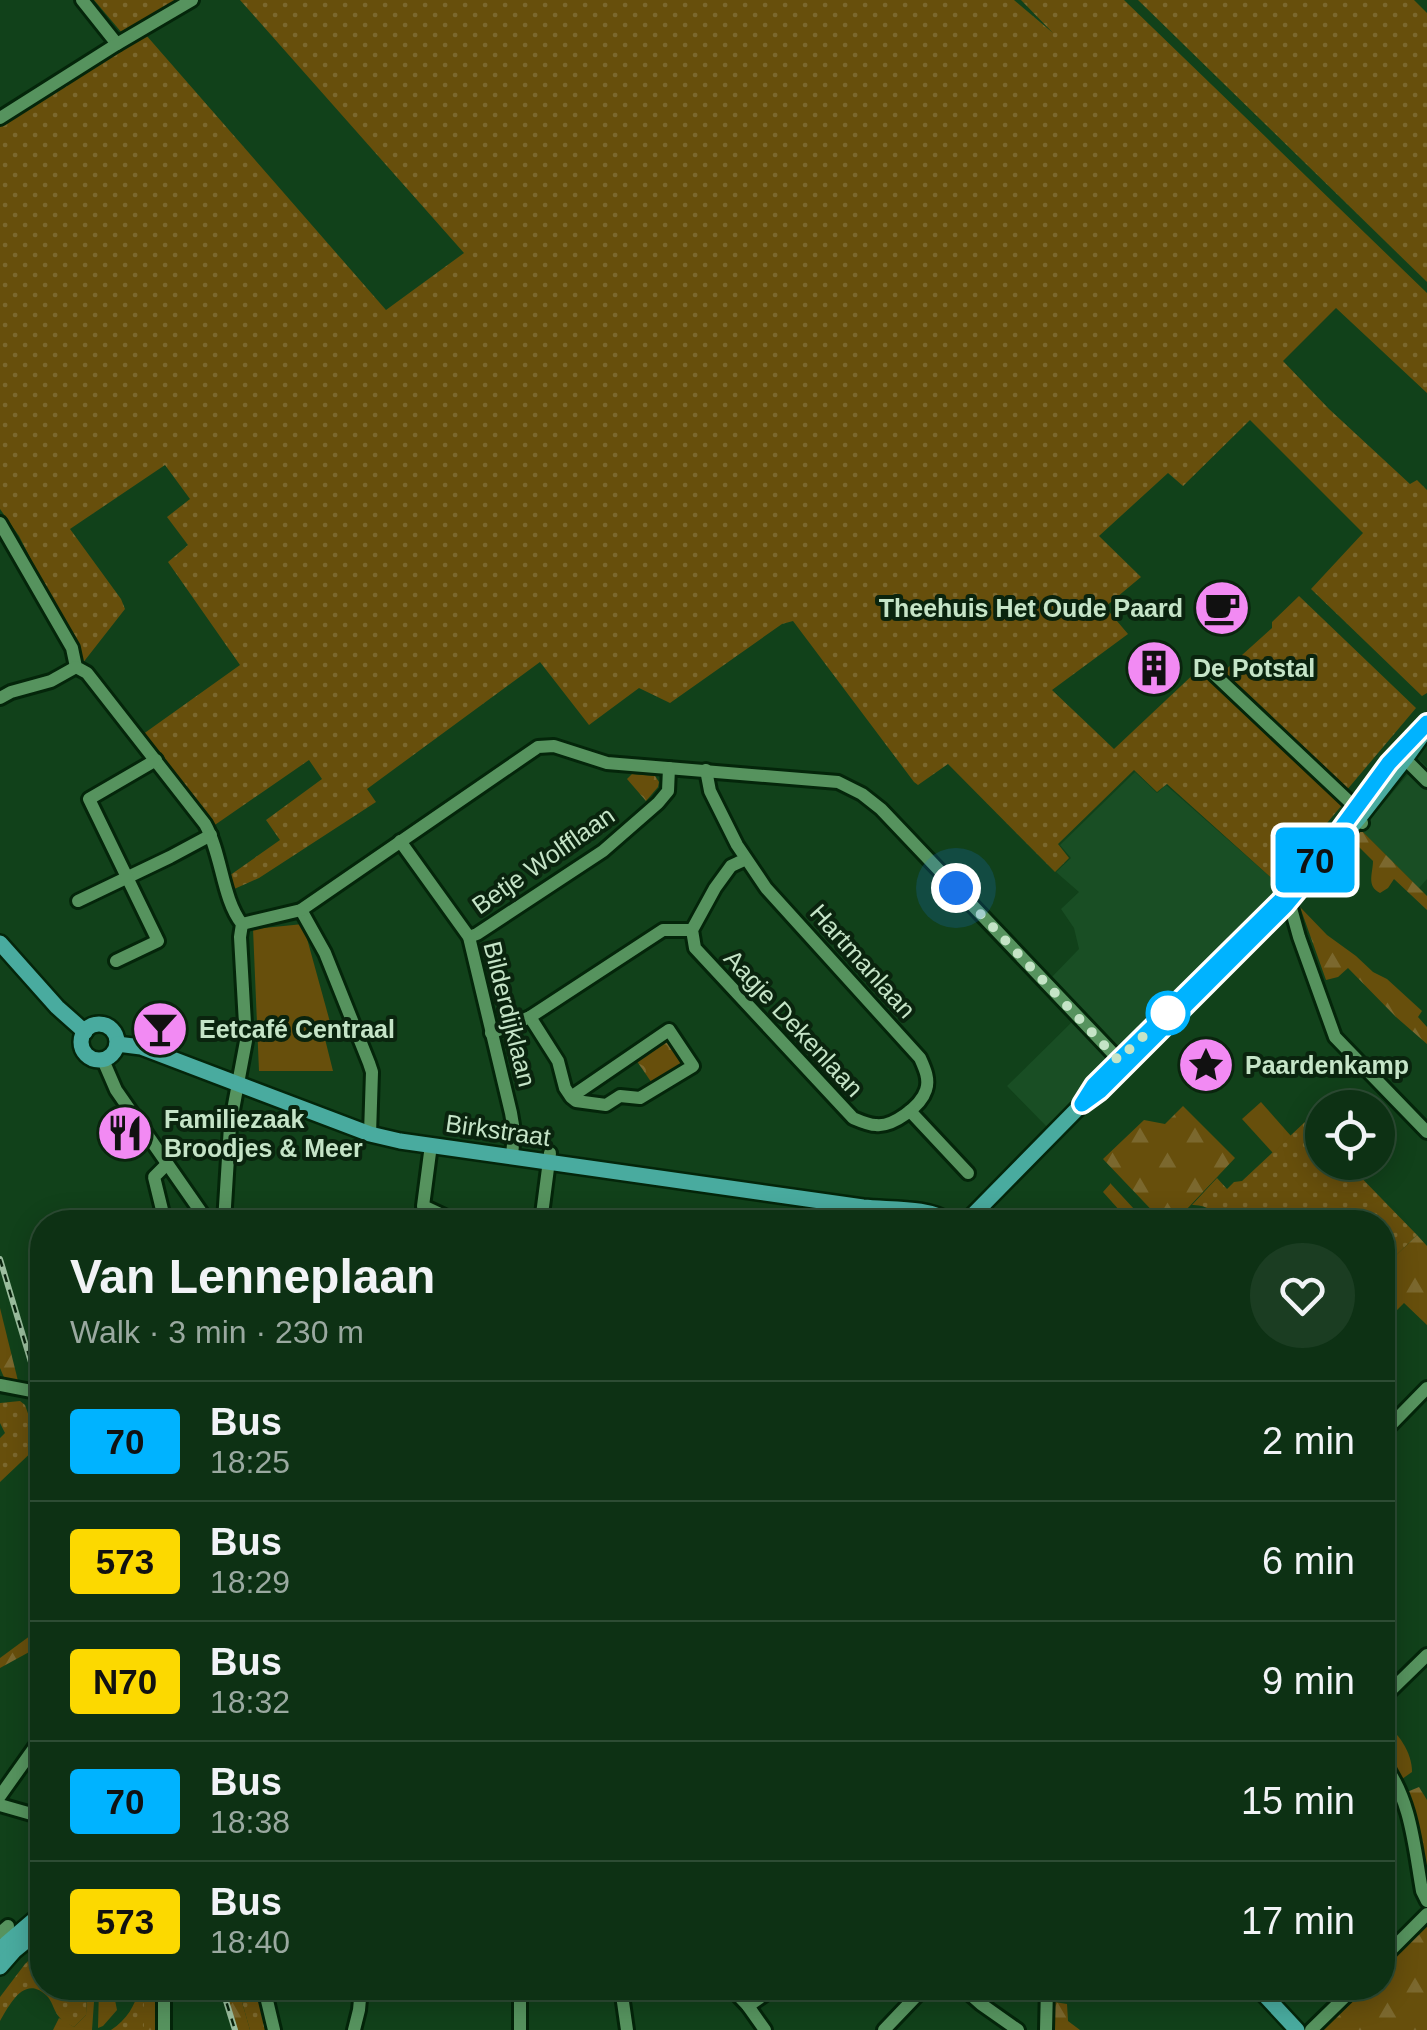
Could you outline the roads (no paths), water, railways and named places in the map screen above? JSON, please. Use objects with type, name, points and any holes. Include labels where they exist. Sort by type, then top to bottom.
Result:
[{"type":"main road","name":"Birkstraat","points":[[1377,793],[1384,769],[1427,723]]},
{"type":"main road","name":"Birkstraat","points":[[1121,1063],[1289,901],[1405,759],[1427,723]]},
{"type":"main road","name":"Birkstraat","points":[[977,1210],[1082,1104],[1100,1091],[1121,1063],[1280,901],[1337,834],[1359,816]]},
{"type":"main road","points":[[0,943],[85,1032]]},
{"type":"main road","points":[[104,1025],[113,1030],[117,1044],[112,1055],[96,1060],[86,1054],[82,1043],[85,1032],[104,1025]]},
{"type":"main road","name":"Birkstraat","points":[[117,1044],[141,1047],[370,1134],[887,1210]]},
{"type":"main road","name":"Birkstraat","points":[[964,1210],[1005,1181]]},
{"type":"main road","points":[[0,1950],[30,1924]]},
{"type":"main road","points":[[0,1968],[30,1938]]},
{"type":"main road","points":[[1269,2000],[1297,2030]]},
{"type":"street","points":[[82,0],[117,44]]},
{"type":"street","points":[[0,118],[192,0]]},
{"type":"street","points":[[0,524],[72,648],[76,668]]},
{"type":"street","points":[[4,691],[51,681],[76,668]]},
{"type":"street","points":[[76,668],[87,674],[211,835],[234,915],[242,924]]},
{"type":"street","points":[[1214,674],[1359,816]]},
{"type":"street","points":[[242,924],[301,910],[538,747],[554,746],[606,762],[838,782],[880,808],[1121,1063]]},
{"type":"street","points":[[1405,759],[1427,780]]},
{"type":"street","points":[[116,961],[158,941],[89,799],[156,760]]},
{"type":"street","name":"Betje Wolfflaan","points":[[469,937],[602,851],[668,791],[669,768]]},
{"type":"street","name":"Hartmanlaan","points":[[706,770],[710,791],[766,888],[920,1058],[926,1073],[926,1090],[910,1111]]},
{"type":"street","points":[[78,901],[211,835]]},
{"type":"street","name":"Bilderdijklaan","points":[[400,841],[469,937],[514,1131],[512,1157]]},
{"type":"street","points":[[491,1033],[530,1018],[664,930],[692,930],[731,866],[746,858]]},
{"type":"street","points":[[1289,901],[1335,1037],[1427,1132]]},
{"type":"street","points":[[301,910],[325,953],[372,1072],[370,1134]]},
{"type":"street","points":[[1271,920],[1299,937]]},
{"type":"street","points":[[225,1210],[230,1126],[246,1041],[242,924]]},
{"type":"street","name":"Aagje Dekenlaan","points":[[692,930],[694,948],[702,958],[853,1118],[875,1126],[890,1124],[910,1111]]},
{"type":"street","points":[[530,1018],[558,1061],[565,1088],[571,1097],[576,1101],[606,1105],[620,1096],[640,1098],[693,1066],[669,1030],[571,1097]]},
{"type":"street","points":[[103,1060],[116,1090],[202,1210]]},
{"type":"street","points":[[910,1111],[968,1172]]},
{"type":"street","points":[[431,1145],[423,1206],[432,1210]]},
{"type":"street","points":[[542,1210],[549,1158]]},
{"type":"street","points":[[162,1210],[154,1177],[167,1164]]},
{"type":"street","points":[[987,1210],[996,1201]]},
{"type":"street","points":[[0,1385],[30,1391]]},
{"type":"street","points":[[1395,1421],[1427,1388]]},
{"type":"street","points":[[1395,1686],[1427,1655]]},
{"type":"street","points":[[0,1796],[30,1750]]},
{"type":"street","points":[[1395,1778],[1405,1798],[1427,1901]]},
{"type":"street","points":[[0,1806],[30,1814]]},
{"type":"street","points":[[1395,1945],[1427,1914]]},
{"type":"street","points":[[164,2000],[164,2030]]},
{"type":"street","points":[[267,2000],[274,2030]]},
{"type":"street","points":[[354,2030],[360,2000]]},
{"type":"street","points":[[520,2000],[520,2030]]},
{"type":"street","points":[[622,2000],[626,2030]]},
{"type":"street","points":[[742,2000],[765,2030]]},
{"type":"street","points":[[748,2006],[757,2000]]},
{"type":"street","points":[[884,2030],[913,2000]]},
{"type":"street","points":[[976,2000],[1018,2030]]},
{"type":"street","points":[[1046,2030],[1047,2000]]},
{"type":"street","points":[[1311,2030],[1342,2000]]},
{"type":"railway","points":[[0,1259],[30,1359]]},
{"type":"railway","points":[[226,2000],[235,2030]]},
{"type":"place","name":"Theehuis Het Oude Paard","points":[[1222,608]]},
{"type":"place","name":"De Potstal","points":[[1154,668]]},
{"type":"place","name":"Eetcafé Centraal","points":[[160,1029]]},
{"type":"place","name":"Paardenkamp","points":[[1206,1065]]},
{"type":"place","name":"Familiezaak Broodjes & Meer","points":[[125,1133]]}]
